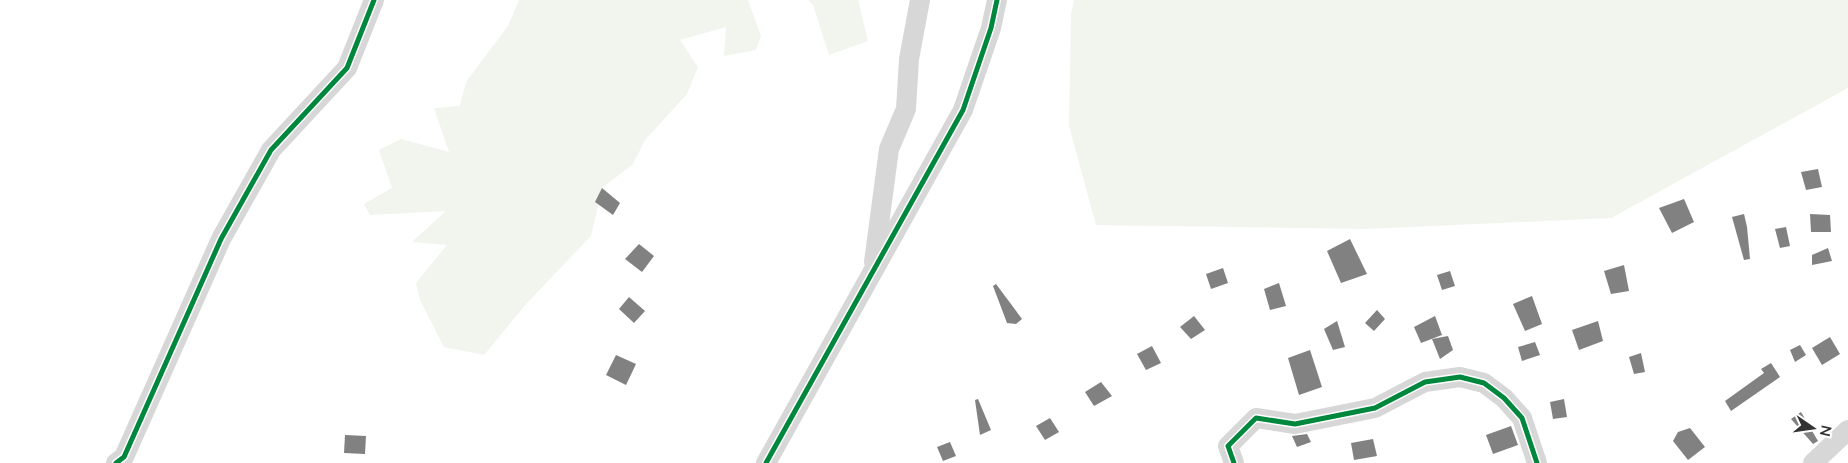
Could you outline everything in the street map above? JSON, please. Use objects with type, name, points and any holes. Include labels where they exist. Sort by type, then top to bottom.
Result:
[{"type":"street","points":[[116,463],[124,457],[226,231],[271,150],[347,68],[374,0]]},
{"type":"street","points":[[872,273],[889,149],[906,109],[909,59],[920,0]]},
{"type":"street","points":[[766,463],[963,110],[991,28],[997,0]]},
{"type":"street","points":[[1234,463],[1228,446],[1256,418],[1295,424],[1375,408],[1425,382],[1460,377],[1484,383],[1504,398],[1522,418],[1537,463]]},
{"type":"street","points":[[1814,463],[1848,430]]},
{"type":"shaded area","points":[[519,0],[748,0],[761,36],[756,50],[724,56],[726,27],[680,40],[698,67],[687,94],[645,140],[633,164],[602,188],[591,236],[527,303],[484,355],[444,347],[420,300],[416,283],[447,245],[412,242],[446,211],[370,215],[364,204],[392,188],[379,150],[401,139],[449,152],[434,108],[460,106],[466,82],[508,26]]},
{"type":"shaded area","points":[[808,0],[858,0],[868,41],[829,55],[813,5]]},
{"type":"shaded area","points":[[1074,0],[1848,0],[1848,88],[1611,218],[1366,229],[1096,225],[1069,126],[1071,15]]},
{"type":"building","points":[[1818,169],[1822,187],[1806,190],[1801,172]]},
{"type":"building","points":[[602,188],[620,203],[613,215],[595,202]]},
{"type":"building","points":[[1684,199],[1694,222],[1672,233],[1659,208]]},
{"type":"building","points":[[1744,214],[1750,259],[1744,260],[1732,217]]},
{"type":"building","points":[[1810,214],[1830,215],[1831,232],[1811,232]]},
{"type":"building","points":[[1786,227],[1790,246],[1780,248],[1775,229]]},
{"type":"building","points":[[1350,239],[1367,274],[1341,283],[1327,251]]},
{"type":"building","points":[[639,244],[654,256],[642,272],[625,259]]},
{"type":"building","points":[[1828,248],[1832,261],[1812,265],[1812,255]]},
{"type":"building","points":[[1624,265],[1629,291],[1611,294],[1604,271]]},
{"type":"building","points":[[1223,268],[1228,283],[1211,289],[1206,274]]},
{"type":"building","points":[[1450,271],[1455,286],[1442,290],[1437,275]]},
{"type":"building","points":[[1279,283],[1286,306],[1270,310],[1264,289]]},
{"type":"building","points":[[996,284],[1022,319],[1016,324],[1007,323],[993,286]]},
{"type":"building","points":[[1532,296],[1542,324],[1525,331],[1513,304]]},
{"type":"building","points":[[629,297],[645,311],[634,323],[619,309]]},
{"type":"building","points":[[1377,310],[1385,319],[1374,331],[1365,323]]},
{"type":"building","points":[[1194,316],[1205,330],[1191,339],[1180,327]]},
{"type":"building","points":[[1435,316],[1442,335],[1421,343],[1414,327]]},
{"type":"building","points":[[1337,321],[1345,347],[1333,350],[1324,329]]},
{"type":"building","points":[[1598,321],[1603,341],[1579,350],[1572,330]]},
{"type":"building","points":[[1448,336],[1453,350],[1440,359],[1432,339]]},
{"type":"building","points":[[1830,337],[1840,354],[1822,365],[1812,348]]},
{"type":"building","points":[[1535,342],[1540,355],[1522,361],[1518,347]]},
{"type":"building","points":[[1800,345],[1806,355],[1795,362],[1790,350]]},
{"type":"building","points":[[1152,346],[1161,363],[1146,370],[1137,354]]},
{"type":"building","points":[[1310,350],[1322,387],[1299,395],[1288,358]]},
{"type":"building","points":[[1641,353],[1645,372],[1634,374],[1629,357]]},
{"type":"building","points":[[616,355],[636,364],[626,385],[606,375]]},
{"type":"building","points":[[1771,363],[1780,377],[1731,411],[1725,401],[1764,373],[1761,369]]},
{"type":"building","points":[[1101,382],[1112,396],[1094,406],[1085,392]]},
{"type":"building","points":[[978,399],[991,430],[980,435],[975,400]]},
{"type":"building","points":[[1564,399],[1567,417],[1553,419],[1550,402]]},
{"type":"building","points":[[1801,412],[1818,441],[1813,444],[1791,419]]},
{"type":"building","points":[[1050,418],[1059,432],[1045,440],[1036,426]]},
{"type":"building","points":[[1511,426],[1518,445],[1493,454],[1486,435]]},
{"type":"building","points":[[1690,428],[1705,447],[1688,460],[1673,441],[1678,432]]},
{"type":"building","points":[[1307,434],[1311,442],[1297,447],[1292,436]]},
{"type":"building","points":[[345,435],[366,436],[365,454],[344,453]]},
{"type":"building","points":[[1373,439],[1377,456],[1354,460],[1351,443]]},
{"type":"building","points":[[950,442],[956,456],[943,461],[937,447]]},
{"type":"cycle path","points":[[116,463],[124,457],[221,239],[271,150],[347,68],[374,0]]},
{"type":"cycle path","points":[[766,463],[963,110],[991,28],[997,0]]},
{"type":"cycle path","points":[[1234,463],[1228,446],[1256,418],[1295,424],[1375,408],[1425,382],[1460,377],[1484,383],[1504,398],[1522,418],[1537,463]]}]
